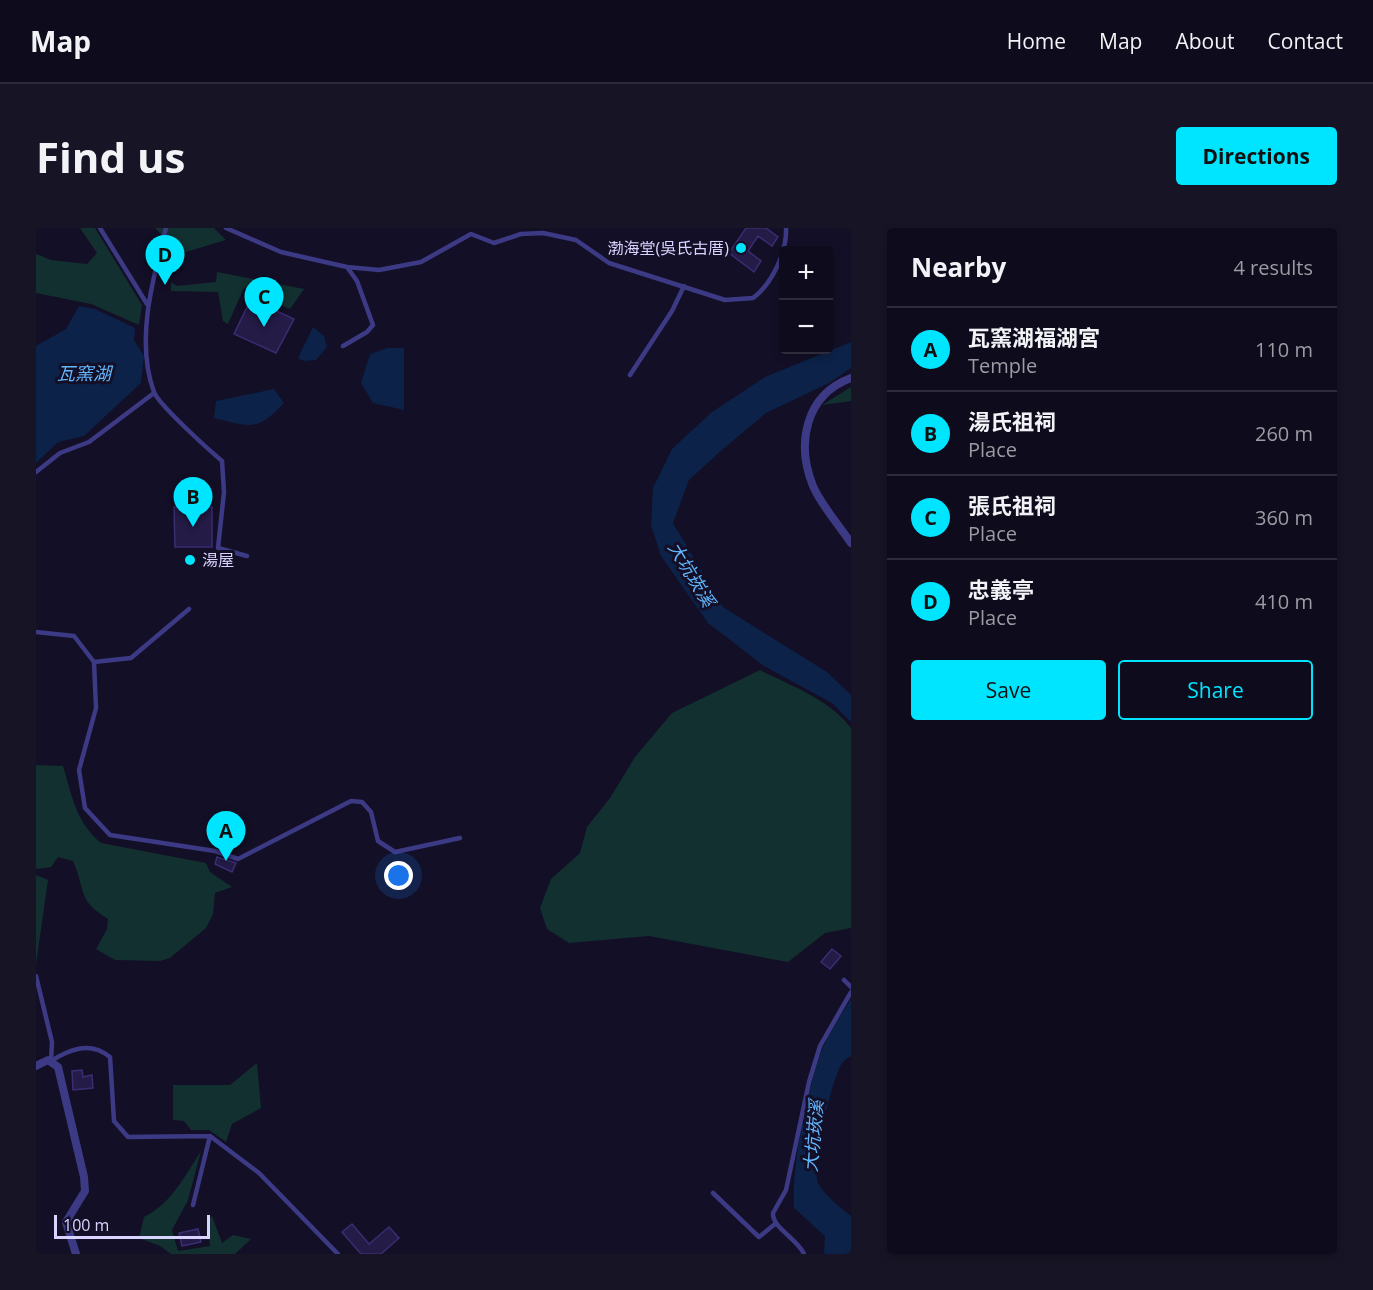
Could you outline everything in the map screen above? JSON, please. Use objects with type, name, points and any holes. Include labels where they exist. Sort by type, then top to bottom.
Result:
[{"type":"street","points":[[851,378],[822,396],[806,422],[804,448],[813,486],[851,543]]},
{"type":"street","points":[[36,1066],[48,1060],[58,1068],[84,1177],[85,1191],[66,1222],[76,1254]]},
{"type":"lane","points":[[100,228],[147,304]]},
{"type":"lane","points":[[166,228],[147,304],[148,357],[154,393],[163,406],[222,461],[224,492],[218,548],[248,556]]},
{"type":"lane","points":[[226,228],[281,252],[346,267],[380,270],[421,262],[471,234],[494,243],[515,236],[543,233],[576,240],[609,263],[726,300],[753,298],[770,281],[787,239],[786,228]]},
{"type":"lane","points":[[515,236],[519,228]]},
{"type":"lane","points":[[343,346],[373,326],[357,281],[346,267]]},
{"type":"lane","points":[[630,375],[672,311],[684,286]]},
{"type":"lane","points":[[36,472],[60,453],[89,442],[154,393]]},
{"type":"lane","points":[[94,662],[131,658],[189,609]]},
{"type":"lane","points":[[36,632],[74,636],[94,662],[96,708],[79,770],[86,808],[110,835],[215,851],[238,859],[351,801],[362,802],[371,812],[378,841],[395,852],[460,838]]},
{"type":"lane","points":[[36,975],[52,1042],[51,1061]]},
{"type":"lane","points":[[844,980],[851,987]]},
{"type":"lane","points":[[804,1254],[800,1244],[775,1224],[773,1213],[786,1190],[820,1046],[851,992]]},
{"type":"lane","points":[[51,1061],[69,1050],[100,1049],[110,1057],[114,1121],[128,1137],[210,1136],[259,1173],[338,1254]]},
{"type":"lane","points":[[193,1204],[210,1136]]},
{"type":"lane","points":[[713,1193],[759,1237],[775,1224]]},
{"type":"green space","points":[[80,228],[95,228],[142,305],[139,325],[91,304],[36,293],[36,254],[51,260],[87,264],[97,253]]},
{"type":"green space","points":[[155,228],[214,228],[226,240],[179,254]]},
{"type":"green space","points":[[217,272],[304,289],[290,309],[244,288],[228,324],[223,321],[218,292],[171,291],[171,282],[177,286],[216,282]]},
{"type":"green space","points":[[851,387],[851,401],[822,405]]},
{"type":"green space","points":[[760,670],[821,701],[851,728],[851,928],[825,933],[788,962],[649,936],[569,943],[547,929],[540,908],[551,879],[580,853],[587,827],[610,798],[635,757],[672,713]]},
{"type":"green space","points":[[36,765],[63,766],[80,817],[101,843],[206,863],[210,872],[232,887],[215,893],[213,914],[206,928],[170,958],[160,961],[115,960],[96,949],[107,929],[108,919],[87,900],[73,861],[58,857],[51,867],[36,869]]},
{"type":"green space","points":[[36,875],[48,880],[36,964]]},
{"type":"green space","points":[[257,1063],[261,1108],[232,1124],[226,1142],[209,1130],[191,1130],[184,1121],[173,1120],[173,1085],[230,1085]]},
{"type":"green space","points":[[201,1151],[188,1200],[172,1230],[178,1251],[210,1246],[208,1221],[212,1216],[222,1243],[233,1235],[251,1239],[235,1254],[171,1254],[160,1246],[139,1238],[144,1217],[170,1197]]},
{"type":"water","name":"瓦窯湖","points":[[79,306],[95,309],[135,328],[134,340],[144,356],[141,383],[84,436],[58,442],[36,463],[36,346],[66,329]]},
{"type":"water","points":[[313,327],[324,336],[327,347],[316,360],[304,361],[298,358]]},
{"type":"water","name":"大坑崁溪","points":[[851,342],[851,368],[829,383],[766,413],[723,449],[689,480],[673,523],[723,607],[827,672],[851,695],[851,722],[832,703],[764,666],[708,623],[661,556],[651,525],[653,488],[672,449],[712,412],[765,377],[822,354],[833,354],[833,349]]},
{"type":"water","points":[[388,348],[404,348],[404,410],[373,403],[361,383],[370,354]]},
{"type":"water","points":[[274,389],[284,403],[260,423],[245,425],[214,418],[216,401]]},
{"type":"water","name":"大坑崁溪","points":[[851,999],[851,1056],[843,1062],[833,1085],[820,1141],[817,1174],[818,1183],[825,1192],[851,1216],[851,1254],[824,1254],[825,1236],[794,1208],[795,1171],[802,1126],[817,1063],[829,1035]]},
{"type":"building","name":"渤海堂(吳氏古厝)","points":[[746,228],[766,228],[778,237],[772,246],[758,236],[748,251],[761,261],[754,272],[729,253]]},
{"type":"building","points":[[251,299],[294,319],[276,353],[234,334]]},
{"type":"building","points":[[174,507],[212,507],[212,547],[175,547]]},
{"type":"building","points":[[217,857],[236,863],[232,872],[215,864]]},
{"type":"building","points":[[832,949],[841,956],[830,969],[821,962]]},
{"type":"building","points":[[82,1070],[83,1077],[92,1075],[93,1088],[73,1090],[72,1071]]},
{"type":"building","points":[[352,1224],[369,1244],[389,1227],[399,1238],[381,1254],[361,1254],[342,1232]]},
{"type":"building","points":[[198,1229],[201,1242],[182,1246],[179,1233]]},
{"type":"place","name":"渤海堂(吳氏古厝)","points":[[741,248]]},
{"type":"place","name":"忠義亭","points":[[165,285]]},
{"type":"place","name":"張氏祖祠","points":[[264,327]]},
{"type":"place","name":"湯氏祖祠","points":[[193,527]]},
{"type":"place","name":"湯屋","points":[[190,560]]},
{"type":"place","name":"瓦窯湖福湖宮","points":[[226,861]]}]
